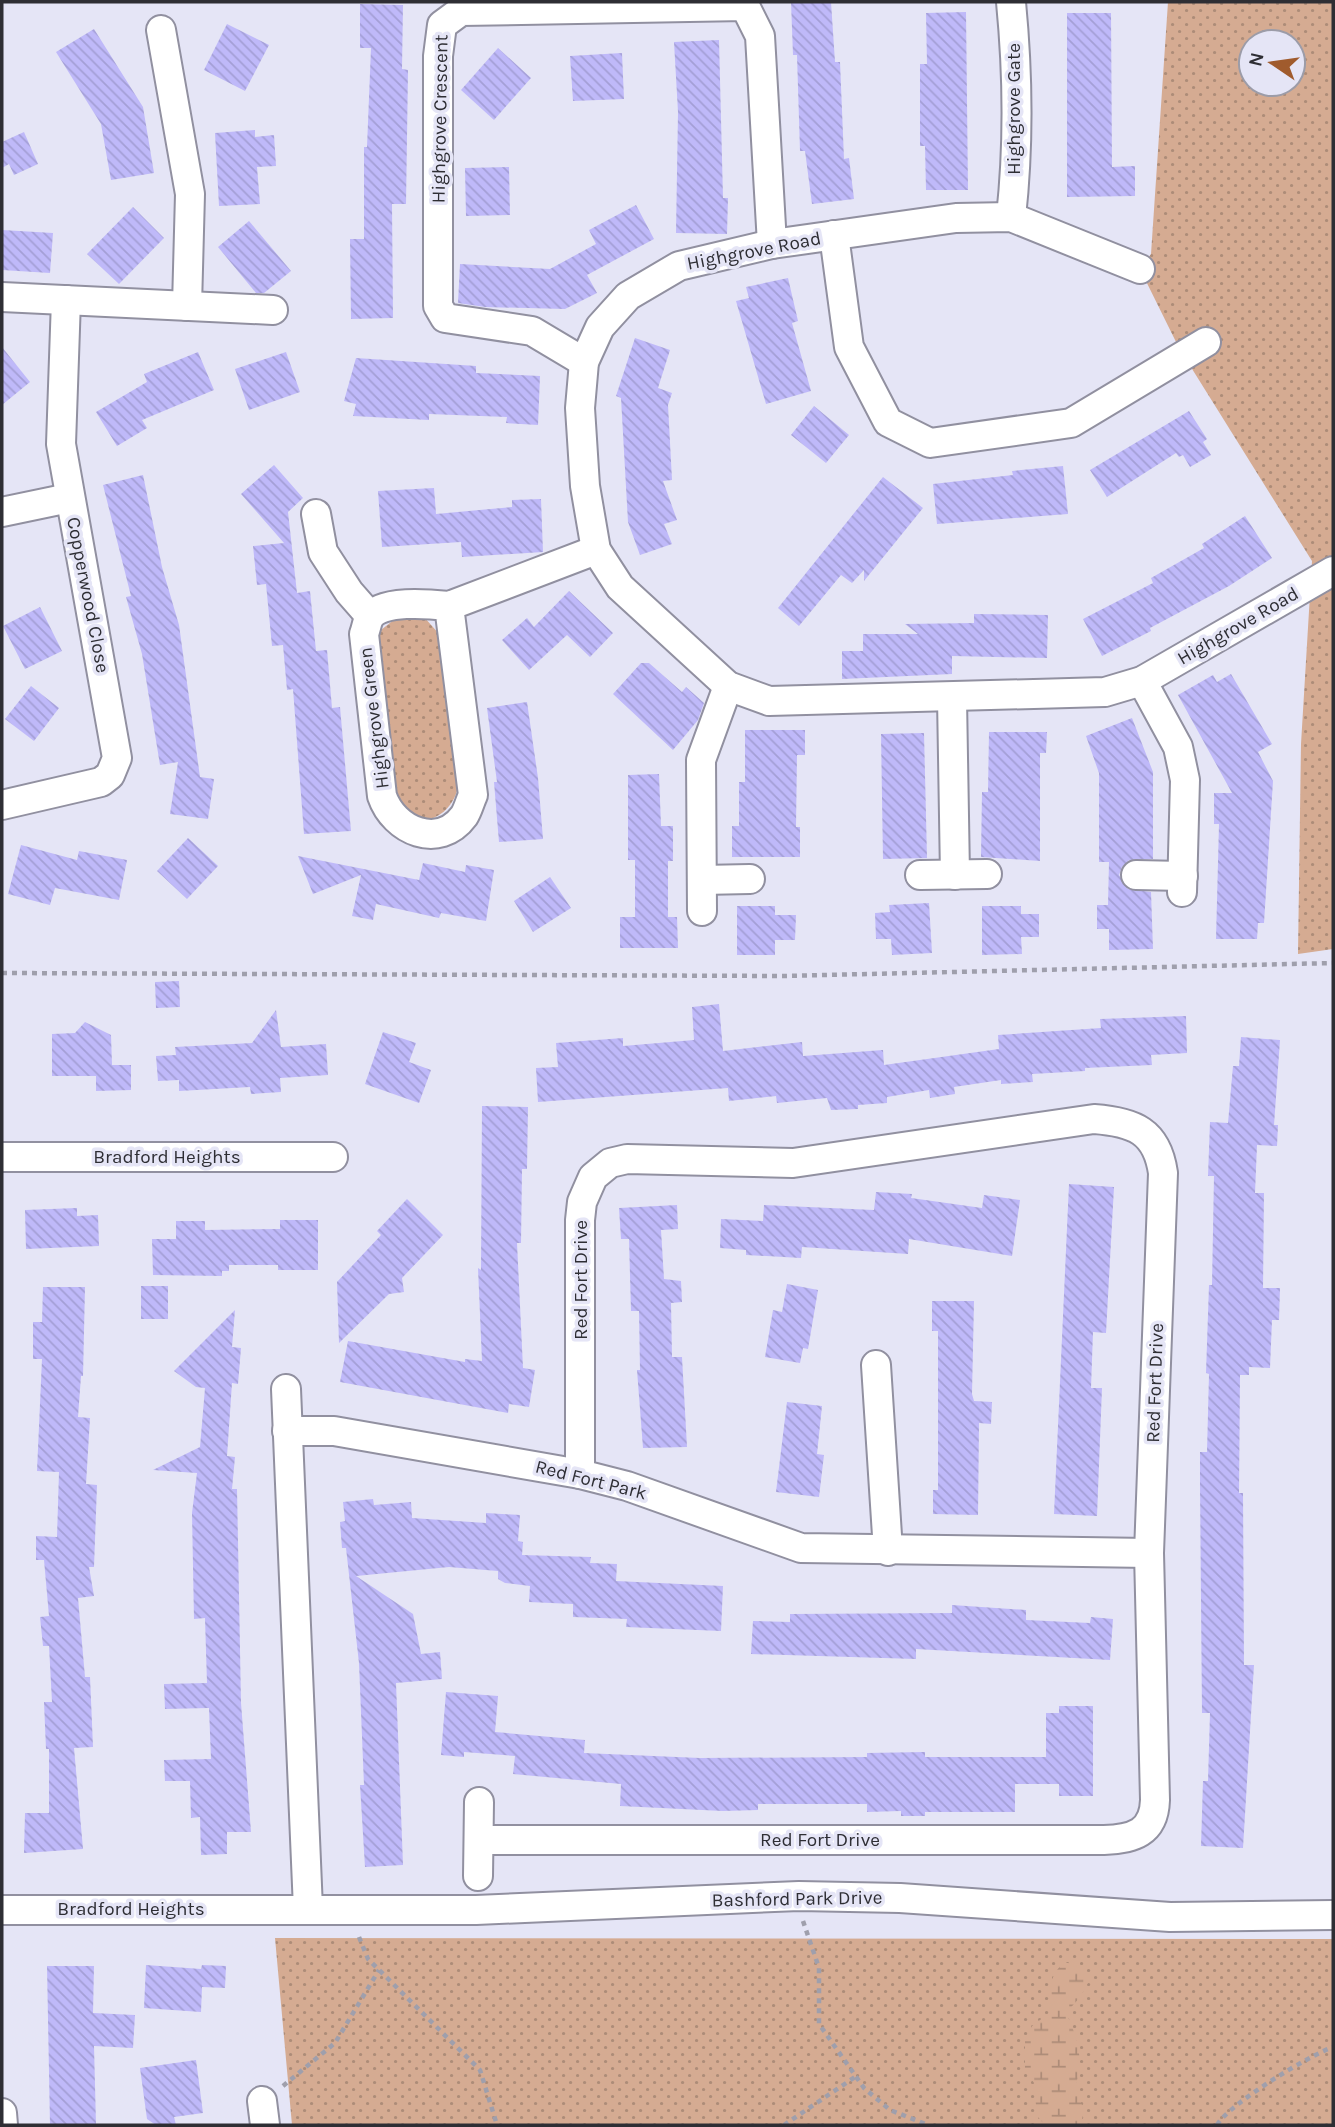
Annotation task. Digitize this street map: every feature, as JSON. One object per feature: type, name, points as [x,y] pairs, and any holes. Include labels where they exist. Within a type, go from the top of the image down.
[{"type":"street","name":"Highgrove Gate","points":[[1011,2],[1017,73],[1017,159],[1011,217]]},
{"type":"street","name":"Highgrove Crescent","points":[[584,362],[532,331],[445,318],[438,306],[438,57],[442,25],[461,11],[745,6],[760,36],[772,244]]},
{"type":"street","points":[[161,30],[190,194],[187,306]]},
{"type":"street","name":"Highgrove Road","points":[[1011,217],[956,218],[772,244],[680,266],[628,296],[600,327],[584,362],[580,408],[585,486],[596,550],[620,587],[728,686],[769,701],[952,698],[1105,692],[1142,681],[1333,572]]},
{"type":"street","points":[[1011,217],[1140,269]]},
{"type":"street","points":[[834,235],[849,347],[888,422],[930,443],[1071,423],[1206,342]]},
{"type":"street","points":[[2,297],[272,310]]},
{"type":"street","name":"Copperwood Close","points":[[2,805],[101,782],[110,775],[117,758],[69,498],[61,421],[66,300]]},
{"type":"street","points":[[2,512],[69,498]]},
{"type":"street","points":[[316,514],[323,552],[349,592],[370,616],[384,607],[418,603],[449,606],[596,550]]},
{"type":"street","name":"Highgrove Green","points":[[370,616],[364,634],[382,796],[388,812],[397,823],[424,834],[449,829],[464,816],[473,795],[449,606]]},
{"type":"street","points":[[1136,876],[1183,884],[1185,780],[1178,747],[1142,681]]},
{"type":"street","points":[[702,911],[701,760],[728,686]]},
{"type":"street","points":[[952,698],[955,875]]},
{"type":"street","points":[[920,875],[987,874]]},
{"type":"street","points":[[702,880],[750,879]]},
{"type":"street","name":"Red Fort Drive","points":[[479,1840],[1104,1840],[1126,1839],[1140,1834],[1151,1823],[1156,1800],[1149,1552],[1163,1174],[1160,1157],[1151,1139],[1133,1126],[1116,1121],[1076,1121],[793,1163],[627,1159],[601,1169],[587,1186],[580,1220],[580,1474]]},
{"type":"street","name":"Bradford Heights","points":[[2,1157],[333,1157]]},
{"type":"street","points":[[876,1365],[888,1551]]},
{"type":"street","points":[[286,1389],[308,1909]]},
{"type":"street","name":"Red Fort Park","points":[[287,1432],[334,1430],[580,1474],[653,1495],[793,1547],[888,1551],[1149,1552]]},
{"type":"street","points":[[478,1876],[479,1802]]},
{"type":"street","name":"Bashford Park Drive","points":[[261,1908],[476,1910],[800,1896],[900,1898],[1170,1917],[1333,1915]]},
{"type":"street","name":"Bradford Heights","points":[[2,1910],[261,1908]]},
{"type":"street","points":[[2,2113],[3,2125]]},
{"type":"path","points":[[2,973],[783,976],[1333,963]]},
{"type":"path","points":[[800,1896],[801,1916],[818,1968],[819,2024],[855,2077],[890,2110],[928,2125]]},
{"type":"path","points":[[355,1908],[356,1929],[368,1959],[480,2070],[497,2116],[497,2125]]},
{"type":"path","points":[[264,2113],[335,2043],[379,1970]]},
{"type":"path","points":[[1217,2125],[1241,2102],[1316,2053],[1333,2047]]},
{"type":"path","points":[[784,2125],[855,2077]]},
{"type":"green space","points":[[1168,2],[1333,2],[1333,949],[1298,954],[1301,744],[1312,561],[1179,348],[1140,269],[1151,254]]},
{"type":"green space","points":[[400,615],[424,617],[440,635],[458,787],[446,810],[424,820],[407,813],[394,794],[378,642],[381,630]]},
{"type":"green space","points":[[275,1938],[1333,1939],[1333,2125],[292,2125]]},
{"type":"green space","points":[[1064,1963],[1080,1966],[1090,1979],[1081,1996],[1066,2013],[1079,2052],[1077,2086],[1083,2114],[1080,2125],[1045,2125],[1037,2116],[1034,2083],[1025,2068],[1025,2041],[1032,2026],[1052,2011],[1052,1979]]},
{"type":"building","points":[[791,2],[831,2],[835,62],[840,62],[844,159],[849,158],[854,199],[812,204],[805,151],[800,151],[797,55],[793,55]]},
{"type":"building","points":[[360,4],[403,5],[402,69],[408,70],[406,204],[392,204],[393,318],[351,319],[350,239],[364,239],[364,147],[367,147],[371,48],[360,48]]},
{"type":"building","points":[[966,12],[968,190],[926,190],[925,146],[920,146],[920,64],[927,64],[926,13]]},
{"type":"building","points":[[1067,13],[1111,13],[1112,167],[1135,166],[1135,196],[1067,197]]},
{"type":"building","points":[[227,24],[269,45],[245,91],[204,70]]},
{"type":"building","points":[[94,29],[143,107],[154,173],[111,180],[101,124],[56,52]]},
{"type":"building","points":[[719,40],[723,198],[728,198],[727,234],[676,233],[678,112],[674,42]]},
{"type":"building","points":[[498,48],[531,78],[494,120],[461,90]]},
{"type":"building","points":[[622,53],[624,99],[573,101],[570,56]]},
{"type":"building","points":[[255,130],[255,137],[274,135],[276,166],[257,167],[260,204],[219,206],[215,133]]},
{"type":"building","points":[[24,132],[38,164],[14,175],[9,164],[2,168],[2,142]]},
{"type":"building","points":[[509,167],[510,215],[466,216],[465,168]]},
{"type":"building","points":[[636,205],[654,239],[587,275],[597,293],[565,309],[485,307],[458,303],[460,264],[550,269],[596,244],[589,230]]},
{"type":"building","points":[[133,207],[164,238],[119,284],[87,254]]},
{"type":"building","points":[[249,221],[291,271],[264,293],[256,293],[218,247]]},
{"type":"building","points":[[2,230],[53,233],[50,273],[2,270]]},
{"type":"building","points":[[788,278],[798,321],[792,323],[811,391],[766,404],[736,301],[749,298],[746,287]]},
{"type":"building","points":[[635,338],[670,350],[658,388],[672,393],[668,405],[672,480],[663,481],[677,520],[664,524],[672,544],[640,555],[628,522],[621,398],[616,396]]},
{"type":"building","points":[[2,347],[30,382],[2,405]]},
{"type":"building","points":[[198,352],[214,390],[142,420],[147,428],[117,446],[96,412],[147,382],[144,374]]},
{"type":"building","points":[[286,352],[300,392],[249,410],[235,369]]},
{"type":"building","points":[[356,358],[476,366],[476,373],[540,376],[538,425],[506,423],[507,417],[429,414],[429,420],[353,416],[356,404],[344,401]]},
{"type":"building","points":[[814,406],[849,435],[826,463],[791,435]]},
{"type":"building","points":[[1189,411],[1207,439],[1203,442],[1211,455],[1190,467],[1183,455],[1179,457],[1176,453],[1107,497],[1090,470]]},
{"type":"building","points":[[274,465],[303,498],[288,512],[297,593],[310,591],[316,651],[327,650],[332,708],[340,707],[351,831],[304,834],[293,689],[287,690],[283,645],[272,646],[266,584],[257,585],[253,546],[284,543],[241,494]]},
{"type":"building","points":[[1063,466],[1068,514],[937,524],[933,484]]},
{"type":"building","points":[[143,475],[162,567],[179,625],[200,777],[214,779],[208,819],[170,814],[178,762],[160,765],[142,654],[126,597],[131,596],[103,485]]},
{"type":"building","points":[[883,477],[923,508],[864,581],[864,570],[852,583],[841,575],[799,626],[778,608]]},
{"type":"building","points":[[434,488],[436,514],[512,507],[512,500],[541,499],[543,552],[462,557],[461,542],[382,547],[378,491]]},
{"type":"building","points":[[1245,516],[1272,558],[1229,586],[1150,628],[1151,631],[1102,656],[1083,619],[1153,583],[1151,578],[1204,548],[1202,544]]},
{"type":"building","points":[[569,591],[613,633],[590,657],[567,635],[529,670],[502,640],[527,618],[534,627]]},
{"type":"building","points":[[40,607],[62,651],[25,669],[3,626]]},
{"type":"building","points":[[974,614],[1048,615],[1047,658],[952,656],[952,674],[842,679],[842,651],[863,651],[863,634],[918,634],[905,624],[974,623]]},
{"type":"building","points":[[641,663],[649,663],[682,692],[686,687],[704,703],[698,720],[673,750],[613,694]]},
{"type":"building","points":[[1231,674],[1272,744],[1258,752],[1273,781],[1264,923],[1258,923],[1257,939],[1216,939],[1219,824],[1214,824],[1214,793],[1232,793],[1178,695],[1213,675],[1217,682]]},
{"type":"building","points":[[31,686],[59,708],[34,741],[5,719]]},
{"type":"building","points":[[527,702],[538,778],[543,839],[499,842],[494,782],[497,782],[487,708]]},
{"type":"building","points":[[1132,718],[1153,772],[1153,859],[1129,860],[1119,875],[1128,889],[1151,892],[1153,949],[1109,950],[1109,929],[1097,929],[1097,905],[1108,905],[1109,862],[1099,862],[1099,773],[1086,736]]},
{"type":"building","points":[[745,730],[805,730],[805,755],[797,755],[796,827],[800,827],[800,857],[732,857],[732,826],[739,826],[739,782],[745,782]]},
{"type":"building","points":[[989,732],[1047,732],[1046,753],[1040,753],[1040,861],[981,857],[982,792],[988,792]]},
{"type":"building","points":[[924,733],[927,858],[883,859],[881,734]]},
{"type":"building","points":[[659,774],[661,826],[673,826],[673,861],[668,861],[668,917],[677,917],[678,948],[620,948],[620,917],[635,917],[635,860],[628,860],[628,775]]},
{"type":"building","points":[[188,838],[218,866],[187,899],[157,871]]},
{"type":"building","points":[[21,845],[77,860],[79,851],[127,860],[119,900],[55,888],[50,905],[8,894]]},
{"type":"building","points":[[298,856],[419,880],[423,863],[465,872],[466,865],[494,870],[486,921],[441,913],[439,918],[376,904],[373,920],[352,916],[361,875],[313,894]]},
{"type":"building","points":[[550,877],[571,908],[533,932],[514,901]]},
{"type":"building","points":[[929,903],[932,953],[892,955],[891,939],[876,939],[875,913],[890,912],[889,905]]},
{"type":"building","points":[[737,906],[775,906],[775,915],[796,915],[795,940],[775,940],[775,955],[737,955]]},
{"type":"building","points":[[982,906],[1021,906],[1021,914],[1039,914],[1039,937],[1021,937],[1022,954],[982,955]]},
{"type":"building","points":[[179,981],[180,1007],[156,1008],[155,982]]},
{"type":"building","points":[[719,1004],[723,1051],[802,1042],[803,1056],[883,1050],[884,1065],[999,1049],[998,1035],[1101,1028],[1100,1019],[1186,1016],[1187,1053],[1151,1055],[1152,1065],[1085,1068],[1085,1071],[1032,1074],[1033,1082],[1001,1084],[1001,1080],[954,1087],[955,1094],[930,1098],[929,1090],[887,1097],[887,1103],[858,1105],[858,1109],[831,1110],[827,1098],[777,1103],[776,1096],[729,1101],[728,1088],[538,1102],[536,1068],[558,1067],[556,1043],[623,1038],[623,1046],[694,1040],[692,1007]]},
{"type":"building","points":[[276,1010],[281,1047],[326,1044],[328,1075],[280,1078],[281,1092],[251,1094],[250,1087],[179,1091],[179,1080],[158,1081],[156,1056],[176,1055],[175,1047],[252,1043]]},
{"type":"building","points":[[85,1022],[111,1035],[112,1065],[131,1065],[131,1090],[96,1091],[96,1076],[52,1076],[52,1034],[75,1033]]},
{"type":"building","points":[[383,1032],[416,1043],[409,1062],[431,1070],[419,1103],[365,1084]]},
{"type":"building","points":[[1241,1037],[1280,1040],[1274,1125],[1278,1125],[1277,1146],[1257,1145],[1255,1193],[1264,1193],[1263,1288],[1280,1288],[1279,1320],[1272,1320],[1270,1368],[1249,1367],[1249,1375],[1240,1375],[1239,1493],[1243,1493],[1244,1665],[1254,1665],[1243,1848],[1201,1846],[1203,1781],[1208,1781],[1210,1713],[1202,1713],[1200,1484],[1200,1452],[1207,1452],[1209,1374],[1206,1373],[1209,1285],[1212,1285],[1214,1176],[1208,1176],[1210,1122],[1228,1123],[1233,1066],[1239,1066]]},
{"type":"building","points":[[482,1106],[528,1107],[527,1169],[522,1169],[521,1243],[517,1243],[523,1368],[535,1370],[529,1407],[509,1404],[508,1413],[340,1382],[348,1341],[465,1362],[465,1359],[482,1361],[478,1268],[481,1270]]},
{"type":"building","points":[[1069,1184],[1114,1187],[1106,1333],[1093,1332],[1091,1388],[1102,1388],[1097,1516],[1054,1514]]},
{"type":"building","points":[[876,1192],[912,1194],[911,1198],[982,1208],[984,1195],[1020,1200],[1012,1256],[909,1239],[908,1254],[802,1247],[801,1258],[746,1255],[746,1250],[720,1248],[721,1219],[763,1221],[764,1205],[874,1210]]},
{"type":"building","points":[[407,1199],[443,1235],[402,1278],[404,1292],[389,1294],[339,1343],[337,1282],[381,1235],[377,1231]]},
{"type":"building","points":[[677,1205],[678,1229],[661,1230],[664,1279],[681,1281],[682,1302],[671,1303],[672,1357],[682,1357],[687,1447],[643,1448],[637,1370],[640,1370],[639,1311],[631,1311],[629,1239],[621,1239],[619,1208]]},
{"type":"building","points":[[77,1208],[77,1216],[98,1215],[99,1246],[26,1249],[25,1210]]},
{"type":"building","points":[[280,1220],[318,1220],[318,1270],[278,1270],[278,1265],[229,1265],[229,1271],[222,1271],[222,1276],[153,1275],[152,1239],[176,1239],[176,1221],[205,1221],[205,1230],[280,1229]]},
{"type":"building","points":[[787,1284],[818,1290],[808,1349],[803,1348],[800,1363],[765,1357],[773,1310],[782,1312]]},
{"type":"building","points":[[141,1286],[168,1286],[168,1319],[141,1319]]},
{"type":"building","points":[[43,1287],[85,1287],[83,1376],[78,1417],[90,1418],[86,1484],[97,1485],[94,1567],[89,1567],[94,1596],[78,1598],[85,1677],[90,1677],[93,1747],[74,1748],[83,1849],[24,1853],[25,1813],[49,1813],[49,1749],[46,1749],[44,1702],[52,1702],[49,1646],[43,1646],[40,1617],[49,1616],[44,1560],[36,1560],[36,1536],[57,1537],[59,1472],[37,1471],[42,1359],[33,1359],[33,1322],[42,1322]]},
{"type":"building","points":[[932,1301],[974,1301],[972,1394],[974,1401],[992,1402],[991,1424],[979,1423],[978,1515],[933,1514],[933,1490],[938,1490],[938,1331],[932,1331]]},
{"type":"building","points":[[235,1310],[232,1347],[241,1348],[238,1384],[232,1383],[227,1456],[235,1457],[232,1489],[237,1489],[241,1703],[251,1832],[227,1832],[227,1854],[201,1855],[200,1817],[191,1818],[190,1781],[165,1781],[164,1760],[211,1759],[209,1708],[165,1709],[164,1684],[207,1683],[205,1618],[194,1619],[192,1513],[197,1473],[153,1470],[200,1447],[205,1388],[196,1387],[174,1371]]},
{"type":"building","points":[[787,1402],[822,1406],[817,1454],[824,1455],[819,1497],[776,1492]]},
{"type":"building","points":[[373,1499],[374,1505],[411,1502],[412,1518],[486,1523],[486,1513],[520,1515],[518,1541],[523,1542],[522,1555],[591,1557],[590,1563],[617,1564],[616,1581],[723,1586],[721,1631],[626,1627],[627,1619],[573,1617],[573,1604],[529,1602],[530,1586],[505,1583],[498,1579],[498,1571],[449,1567],[356,1576],[413,1614],[421,1654],[440,1652],[442,1679],[396,1683],[403,1865],[365,1867],[360,1785],[364,1785],[359,1663],[346,1548],[342,1548],[340,1522],[345,1521],[343,1502]]},
{"type":"building","points":[[952,1605],[1026,1610],[1026,1620],[1090,1623],[1091,1617],[1113,1619],[1110,1660],[916,1649],[916,1659],[751,1654],[753,1621],[790,1622],[790,1614],[952,1613]]},
{"type":"building","points":[[446,1692],[498,1696],[495,1732],[585,1740],[584,1753],[700,1758],[867,1757],[867,1753],[925,1752],[925,1757],[1046,1757],[1046,1713],[1059,1713],[1059,1706],[1093,1706],[1093,1796],[1059,1796],[1059,1784],[1015,1784],[1015,1812],[925,1812],[925,1816],[901,1816],[901,1811],[867,1812],[867,1804],[758,1804],[758,1810],[723,1811],[620,1806],[621,1784],[513,1774],[515,1756],[464,1752],[464,1757],[441,1755]]},
{"type":"building","points":[[146,1965],[201,1969],[202,1965],[226,1966],[225,1988],[202,1987],[201,2012],[144,2008]]},
{"type":"building","points":[[47,1966],[94,1966],[93,2013],[135,2015],[133,2048],[94,2046],[96,2125],[50,2125]]},
{"type":"building","points":[[196,2060],[203,2113],[174,2117],[176,2125],[156,2125],[147,2119],[140,2068]]}]
